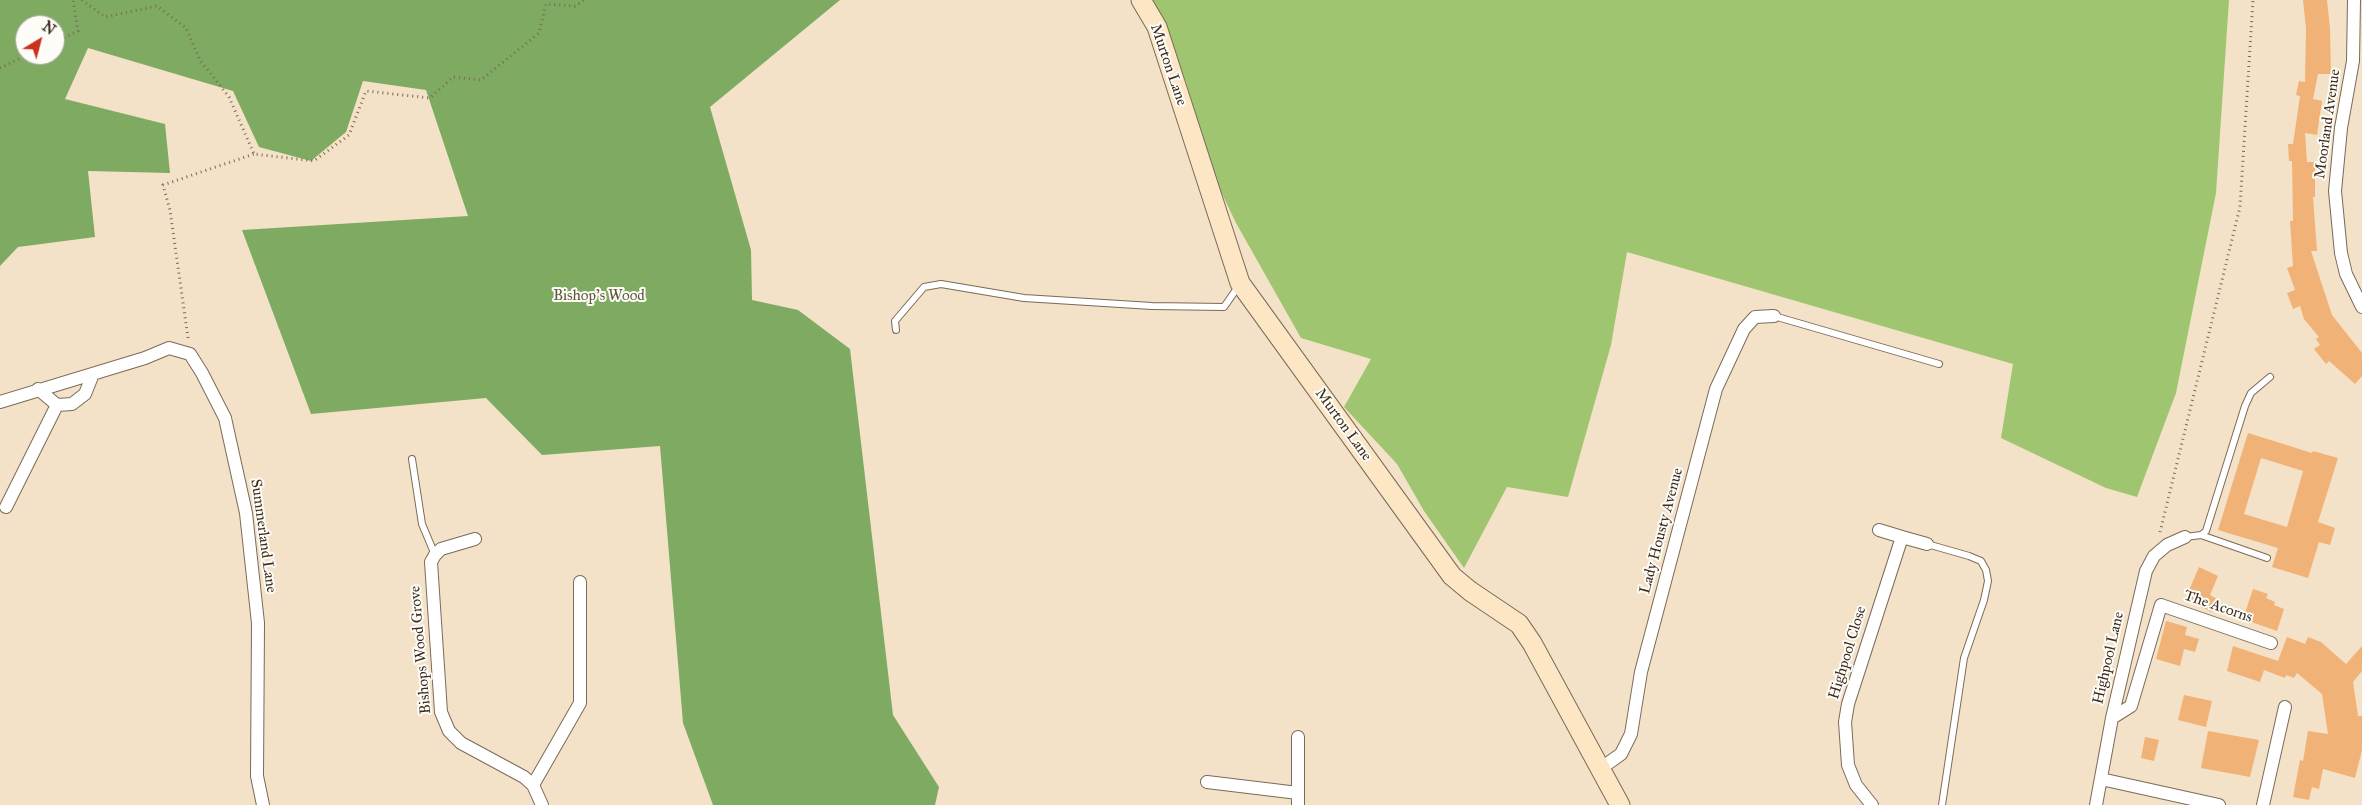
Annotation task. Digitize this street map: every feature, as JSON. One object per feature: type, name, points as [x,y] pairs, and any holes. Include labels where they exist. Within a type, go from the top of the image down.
[{"type":"street","name":"Murton Lane","points":[[1141,0],[1157,27],[1240,283],[1452,576],[1470,591],[1519,624],[1532,643],[1620,805]]},
{"type":"street","name":"Moorland Avenue","points":[[2354,0],[2353,61],[2341,128],[2335,191],[2340,253],[2346,274],[2362,307]]},
{"type":"street","name":"Lady Housty Avenue","points":[[1600,768],[1621,754],[1631,734],[1642,672],[1716,389],[1744,329],[1755,318],[1774,316]]},
{"type":"street","points":[[0,402],[170,348],[190,354]]},
{"type":"street","name":"Summerland Lane","points":[[190,354],[225,418],[246,514],[258,623],[257,776],[263,805]]},
{"type":"street","points":[[38,389],[57,405],[72,404],[85,394],[93,374]]},
{"type":"street","points":[[6,507],[57,405]]},
{"type":"street","points":[[1879,530],[1927,544]]},
{"type":"street","name":"Highpool Close","points":[[1872,805],[1856,785],[1848,765],[1845,722],[1848,704],[1902,537]]},
{"type":"street","points":[[2154,556],[2167,545],[2185,537]]},
{"type":"street","points":[[435,555],[442,549],[475,539]]},
{"type":"street","name":"Bishops Wood Grove","points":[[435,555],[430,562],[441,712],[444,722],[454,738],[461,743],[524,777],[533,785]]},
{"type":"street","name":"Highpool Lane","points":[[2096,805],[2112,718],[2146,571],[2154,556]]},
{"type":"street","points":[[542,805],[533,785],[580,703],[580,582]]},
{"type":"street","points":[[2140,597],[2161,605]]},
{"type":"street","name":"The Acorns","points":[[2112,718],[2131,706],[2161,605],[2272,642]]},
{"type":"street","points":[[2263,805],[2285,707]]},
{"type":"street","points":[[1207,782],[1298,799],[1298,737]]},
{"type":"street","points":[[2101,779],[2219,805]]},
{"type":"lane","points":[[896,330],[895,321],[924,287],[941,284],[1024,298],[1152,306],[1224,307],[1240,283]]},
{"type":"lane","points":[[1774,316],[1939,364]]},
{"type":"lane","points":[[2201,535],[2206,530],[2251,392],[2270,377]]},
{"type":"lane","points":[[412,459],[422,524],[435,555]]},
{"type":"lane","points":[[2185,537],[2201,535],[2267,558]]},
{"type":"lane","points":[[1927,544],[1969,556],[1981,562],[1986,570],[1988,581],[1984,600],[1964,658],[1942,805]]},
{"type":"path","points":[[65,37],[78,31],[73,0]]},
{"type":"path","points":[[82,0],[105,17],[158,6],[186,28],[200,60],[229,97],[254,154]]},
{"type":"path","points":[[190,354],[170,210],[163,185],[254,154],[314,161],[349,135],[366,91],[430,98],[453,77],[481,80],[539,32],[546,4],[575,6],[584,0]]},
{"type":"path","points":[[2154,556],[2240,207],[2253,0]]},
{"type":"path","points":[[0,68],[15,61]]},
{"type":"green space","name":"Bishop's Wood","points":[[0,0],[840,0],[710,107],[751,250],[752,300],[798,310],[850,349],[893,715],[939,787],[935,805],[713,805],[683,723],[660,446],[542,455],[486,398],[311,414],[242,230],[468,216],[426,90],[363,81],[346,132],[311,161],[259,147],[233,91],[88,48],[65,99],[165,124],[170,173],[88,171],[95,237],[18,247],[0,266]]},
{"type":"green space","points":[[1150,0],[2229,0],[2216,193],[2176,393],[2137,497],[2106,488],[2001,438],[2013,364],[1627,252],[1611,345],[1568,497],[1507,487],[1464,568],[1424,511],[1397,464],[1344,407],[1371,359],[1301,338],[1236,223],[1214,177],[1186,82],[1163,22]]},
{"type":"building","points":[[2303,0],[2327,0],[2330,28],[2331,74],[2318,74],[2313,99],[2322,101],[2317,135],[2305,133],[2307,162],[2315,162],[2315,197],[2313,197],[2317,251],[2311,251],[2332,315],[2362,353],[2362,376],[2355,384],[2329,361],[2326,364],[2314,349],[2320,345],[2316,339],[2319,337],[2304,319],[2300,306],[2293,309],[2287,293],[2295,290],[2287,268],[2293,266],[2290,221],[2293,221],[2292,161],[2289,161],[2288,144],[2293,144],[2300,96],[2296,95],[2299,81],[2305,82],[2306,28]]},
{"type":"building","points":[[2248,433],[2312,453],[2313,451],[2338,458],[2318,522],[2335,528],[2330,545],[2319,542],[2308,578],[2272,567],[2278,548],[2218,530]],"holes":[[[2261,458],[2303,471],[2287,527],[2244,514]]]},
{"type":"building","points":[[2199,567],[2218,576],[2210,595],[2217,599],[2212,612],[2185,600]]},
{"type":"building","points":[[2253,589],[2268,594],[2266,598],[2275,602],[2274,605],[2284,609],[2277,631],[2243,619]]},
{"type":"building","points":[[2166,621],[2187,627],[2185,635],[2199,639],[2195,652],[2184,649],[2180,666],[2156,659]]},
{"type":"building","points":[[2287,637],[2305,644],[2308,637],[2321,642],[2346,664],[2362,646],[2362,671],[2353,682],[2358,716],[2362,716],[2362,750],[2355,778],[2323,769],[2319,789],[2312,787],[2309,800],[2293,797],[2300,760],[2303,761],[2308,731],[2328,734],[2322,694],[2297,673],[2294,678],[2286,675],[2285,678],[2264,670],[2260,682],[2227,671],[2233,646],[2278,661]]},
{"type":"building","points":[[2184,695],[2212,701],[2206,727],[2178,720]]},
{"type":"building","points":[[2208,731],[2259,740],[2250,777],[2201,768]]},
{"type":"building","points":[[2145,737],[2159,740],[2154,761],[2141,758]]}]
